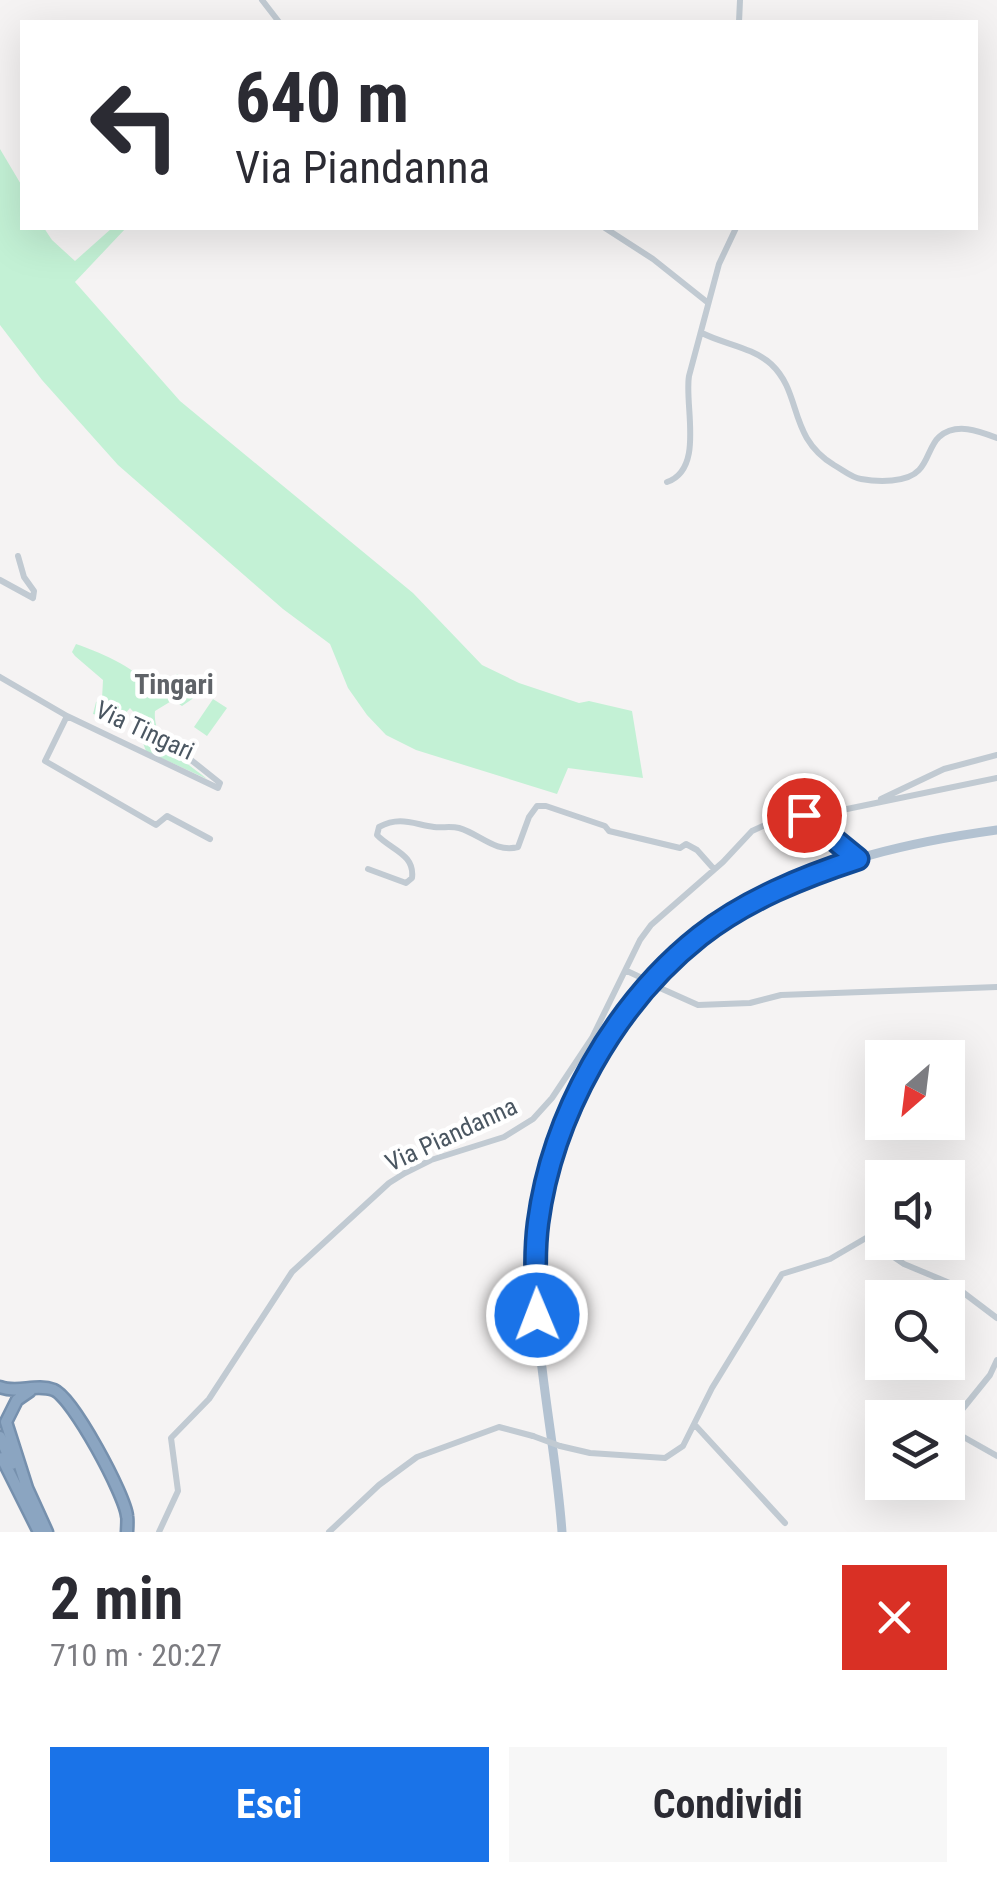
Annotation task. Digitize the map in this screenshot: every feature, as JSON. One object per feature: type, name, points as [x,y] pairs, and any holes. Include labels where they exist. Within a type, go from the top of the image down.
[{"type":"highway","points":[[0,1388],[40,1388],[66,1398],[123,1502],[127,1532]]},
{"type":"highway","points":[[40,1388],[17,1400],[6,1422],[44,1532]]},
{"type":"highway","points":[[0,1437],[44,1532]]},
{"type":"highway","points":[[0,1453],[44,1532]]},
{"type":"main road","points":[[562,1532],[537,1315],[536,1251],[546,1176],[564,1120],[614,1032],[682,951],[732,914],[780,889],[858,859],[920,843],[997,830]]},
{"type":"street","points":[[262,0],[277,20]]},
{"type":"street","points":[[607,230],[666,268],[704,296],[707,303]]},
{"type":"street","points":[[667,482],[679,474],[688,455],[691,442],[686,394],[707,303],[735,230]]},
{"type":"street","points":[[702,333],[771,364],[788,388],[804,438],[828,461],[858,479],[895,481],[918,472],[938,437],[950,432],[972,429],[997,438]]},
{"type":"street","points":[[0,580],[33,598],[34,590],[24,577],[18,556]]},
{"type":"street","name":"Via Tingari","points":[[0,677],[67,716],[218,788],[220,783],[176,748]]},
{"type":"street","points":[[67,716],[44,757],[48,764],[156,825],[167,816],[210,839]]},
{"type":"street","points":[[876,802],[944,769],[997,755]]},
{"type":"street","points":[[876,802],[997,778]]},
{"type":"street","name":"Via Piandanna","points":[[159,1532],[178,1491],[171,1438],[208,1399],[292,1272],[405,1172],[504,1137],[533,1119],[592,1038],[651,925],[752,831],[789,814],[804,815],[876,802]]},
{"type":"street","points":[[368,869],[406,882],[412,878],[414,871],[409,860],[377,835],[379,827],[388,822],[400,819],[437,828],[456,826],[507,850],[518,848],[529,817],[538,806],[605,826],[609,832],[680,848],[686,844],[713,868]]},
{"type":"street","points":[[804,815],[858,859]]},
{"type":"street","points":[[627,970],[642,978]]},
{"type":"street","points":[[660,988],[698,1005],[750,1003],[801,994],[997,987]]},
{"type":"street","points":[[329,1532],[379,1485],[417,1457],[499,1427],[590,1453],[665,1458],[683,1446],[712,1388],[782,1274],[830,1259],[866,1238],[904,1264],[952,1284],[997,1318]]},
{"type":"street","points":[[997,1360],[952,1422],[960,1435],[997,1456]]},
{"type":"street","points":[[695,1425],[785,1522]]},
{"type":"green space","points":[[0,149],[20,183],[20,230],[45,230],[75,261],[110,230],[124,230],[75,282],[180,401],[413,593],[482,665],[519,683],[579,703],[589,701],[632,711],[643,778],[568,768],[557,794],[416,750],[386,735],[348,688],[330,644],[283,609],[118,465],[42,380],[0,325]]},
{"type":"green space","points":[[76,644],[120,663],[158,693],[177,674],[182,679],[182,689],[196,687],[198,695],[182,706],[173,700],[155,711],[155,722],[172,750],[207,779],[146,751],[146,726],[130,708],[114,727],[105,725],[103,716],[93,714],[96,702],[102,699],[103,680],[72,652]]},
{"type":"green space","points":[[213,699],[227,708],[207,736],[194,727]]},
{"type":"district","name":"Tingari","points":[[174,684]]},
{"type":"route","points":[[537,1315],[538,1225],[554,1146],[564,1120],[614,1032],[653,982],[703,934],[780,889],[858,859],[804,815]]}]
